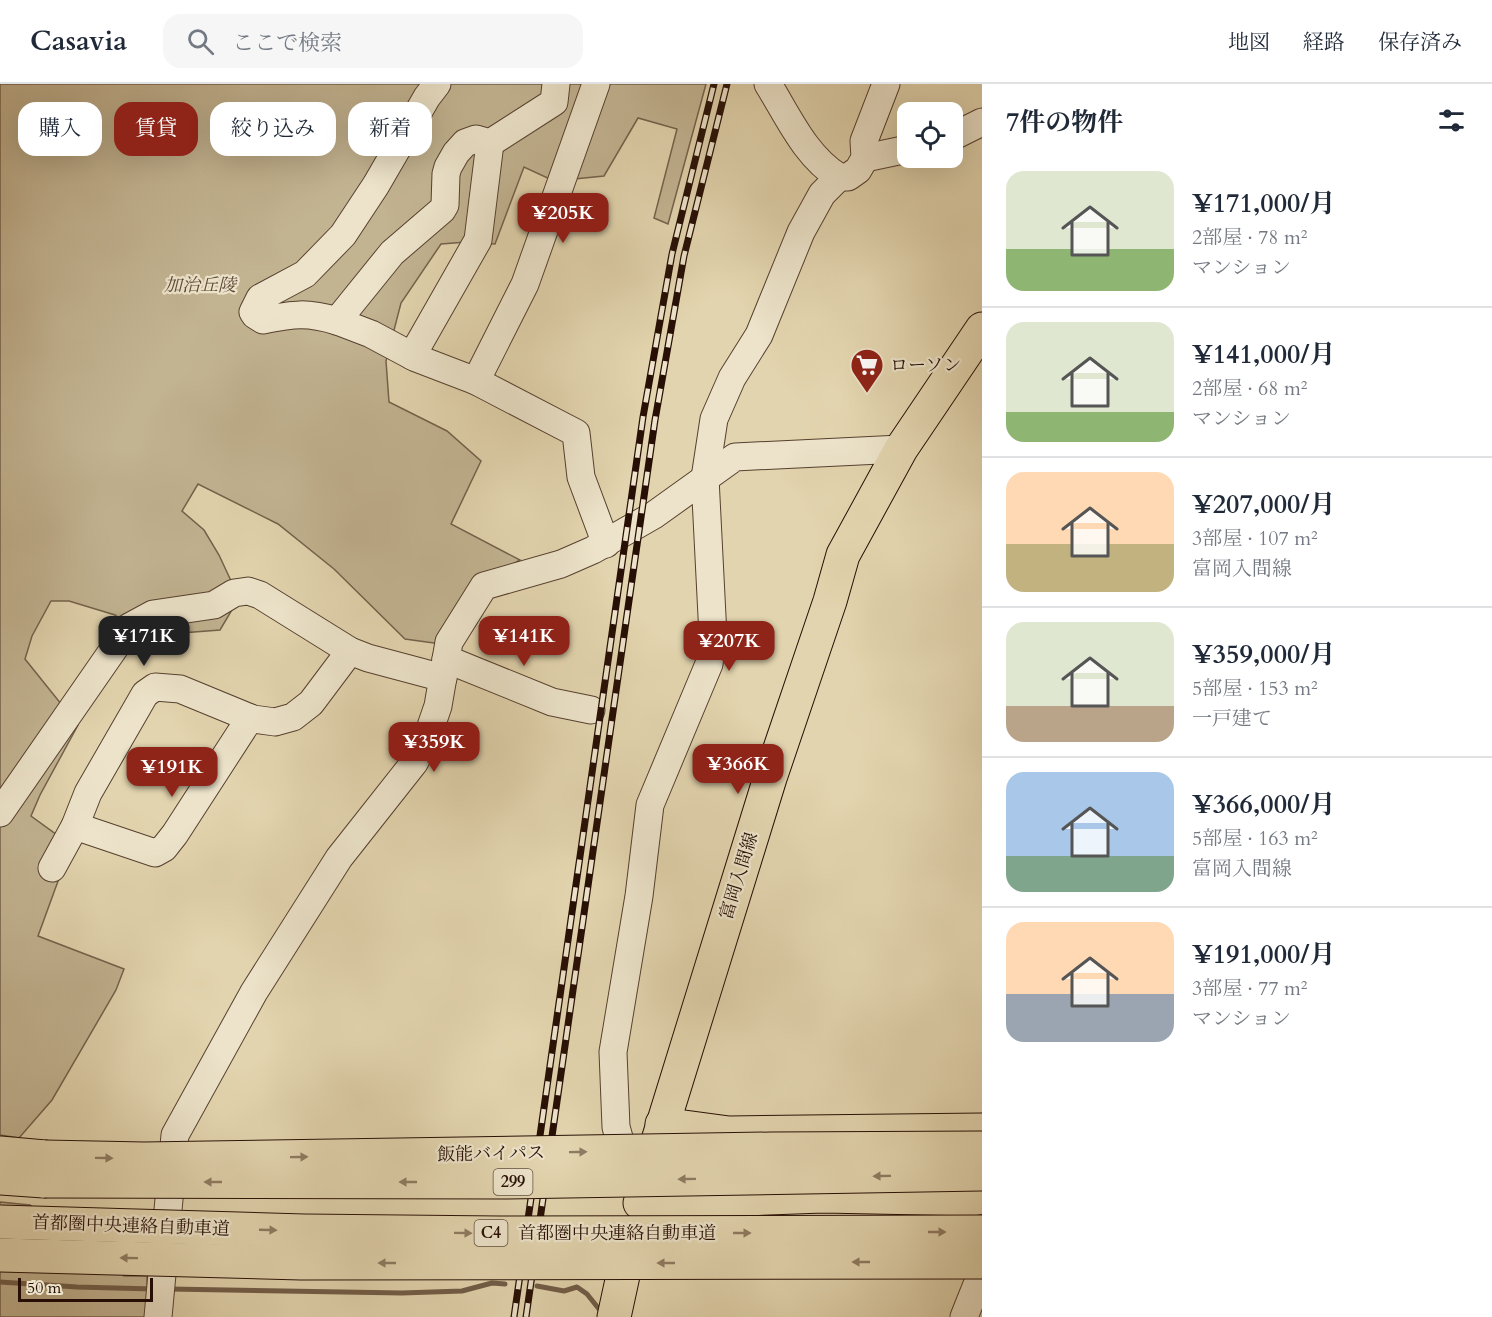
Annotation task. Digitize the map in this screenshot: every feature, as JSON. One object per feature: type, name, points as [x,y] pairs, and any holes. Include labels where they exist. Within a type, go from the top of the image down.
[{"type":"main road","name":"富岡入間線","points":[[614,1314],[662,1124],[766,789],[830,601],[843,555],[901,449],[973,361],[982,329]]},
{"type":"main road","points":[[662,1124],[729,1133],[982,1130]]},
{"type":"main road","name":"飯能バイパス","points":[[0,1178],[45,1169],[144,1159],[748,1149],[982,1148]]},
{"type":"main road","name":"飯能バイパス","points":[[0,1153],[45,1169],[507,1182],[982,1174]]},
{"type":"main road","points":[[642,1196],[973,1199],[982,1197]]},
{"type":"main road","name":"首都圏中央連絡自動車道","points":[[0,1222],[304,1231],[499,1233],[982,1232]]},
{"type":"main road","name":"首都圏中央連絡自動車道","points":[[0,1255],[301,1263],[982,1262]]},
{"type":"street","points":[[437,84],[343,235],[305,274],[260,297],[253,312],[264,320],[296,313],[316,314],[337,321],[371,334],[412,356],[476,381],[576,433],[581,477],[606,544]]},
{"type":"street","points":[[768,84],[797,134],[818,159],[839,177],[848,177],[858,170],[865,158],[864,141],[886,84]]},
{"type":"street","points":[[412,356],[478,240],[490,143],[555,93],[591,96],[525,284],[476,381]]},
{"type":"street","points":[[963,132],[982,122]]},
{"type":"street","points":[[337,321],[392,253],[442,210],[445,205],[446,174],[456,153],[465,143],[476,139],[490,143]]},
{"type":"street","points":[[865,158],[897,151]]},
{"type":"street","points":[[642,1196],[632,1185],[616,1127],[613,1052],[639,896],[650,805],[709,664],[713,636],[705,478],[714,419],[732,378],[759,335],[801,232],[822,194],[839,177]]},
{"type":"street","points":[[158,1317],[175,1135],[254,992],[339,858],[414,763],[438,706],[449,642],[484,586],[561,564],[606,544],[654,515],[735,457],[901,449]]},
{"type":"street","points":[[0,813],[129,627],[153,614],[214,605],[234,593],[249,591],[260,595],[350,651],[368,658],[445,669],[552,702],[591,710]]},
{"type":"street","points":[[52,868],[75,826],[87,793],[145,694],[155,687],[180,689],[250,718],[275,722],[293,717],[311,703],[350,651]]},
{"type":"street","points":[[75,826],[155,853],[164,848],[250,718]]},
{"type":"street","points":[[964,1317],[982,1272]]},
{"type":"green space","name":"加治丘陵","points":[[0,84],[706,84],[668,224],[654,218],[677,129],[638,118],[604,176],[554,181],[524,167],[495,244],[467,242],[441,244],[401,303],[386,361],[389,402],[447,431],[481,461],[451,524],[520,560],[487,579],[441,644],[405,639],[334,569],[278,524],[198,484],[182,511],[204,530],[219,555],[239,598],[220,630],[181,633],[147,645],[115,615],[69,601],[51,601],[32,636],[25,659],[78,725],[31,816],[57,835],[61,873],[38,936],[124,969],[116,990],[52,1100],[19,1138],[0,1135]]},
{"type":"green space","points":[[0,1202],[30,1205],[124,1276],[147,1276],[148,1317],[0,1317]]},
{"type":"waterway","points":[[0,1282],[154,1289]]},
{"type":"waterway","points":[[169,1289],[402,1293],[462,1291],[492,1283],[505,1284]]},
{"type":"waterway","points":[[537,1286],[564,1291],[577,1287],[587,1294],[603,1314]]},
{"type":"railway","points":[[514,1317],[643,417],[672,254],[714,84]]},
{"type":"railway","points":[[526,1317],[655,420],[684,256],[727,84]]},
{"type":"place","name":"ローソン","points":[[867,394]]}]
